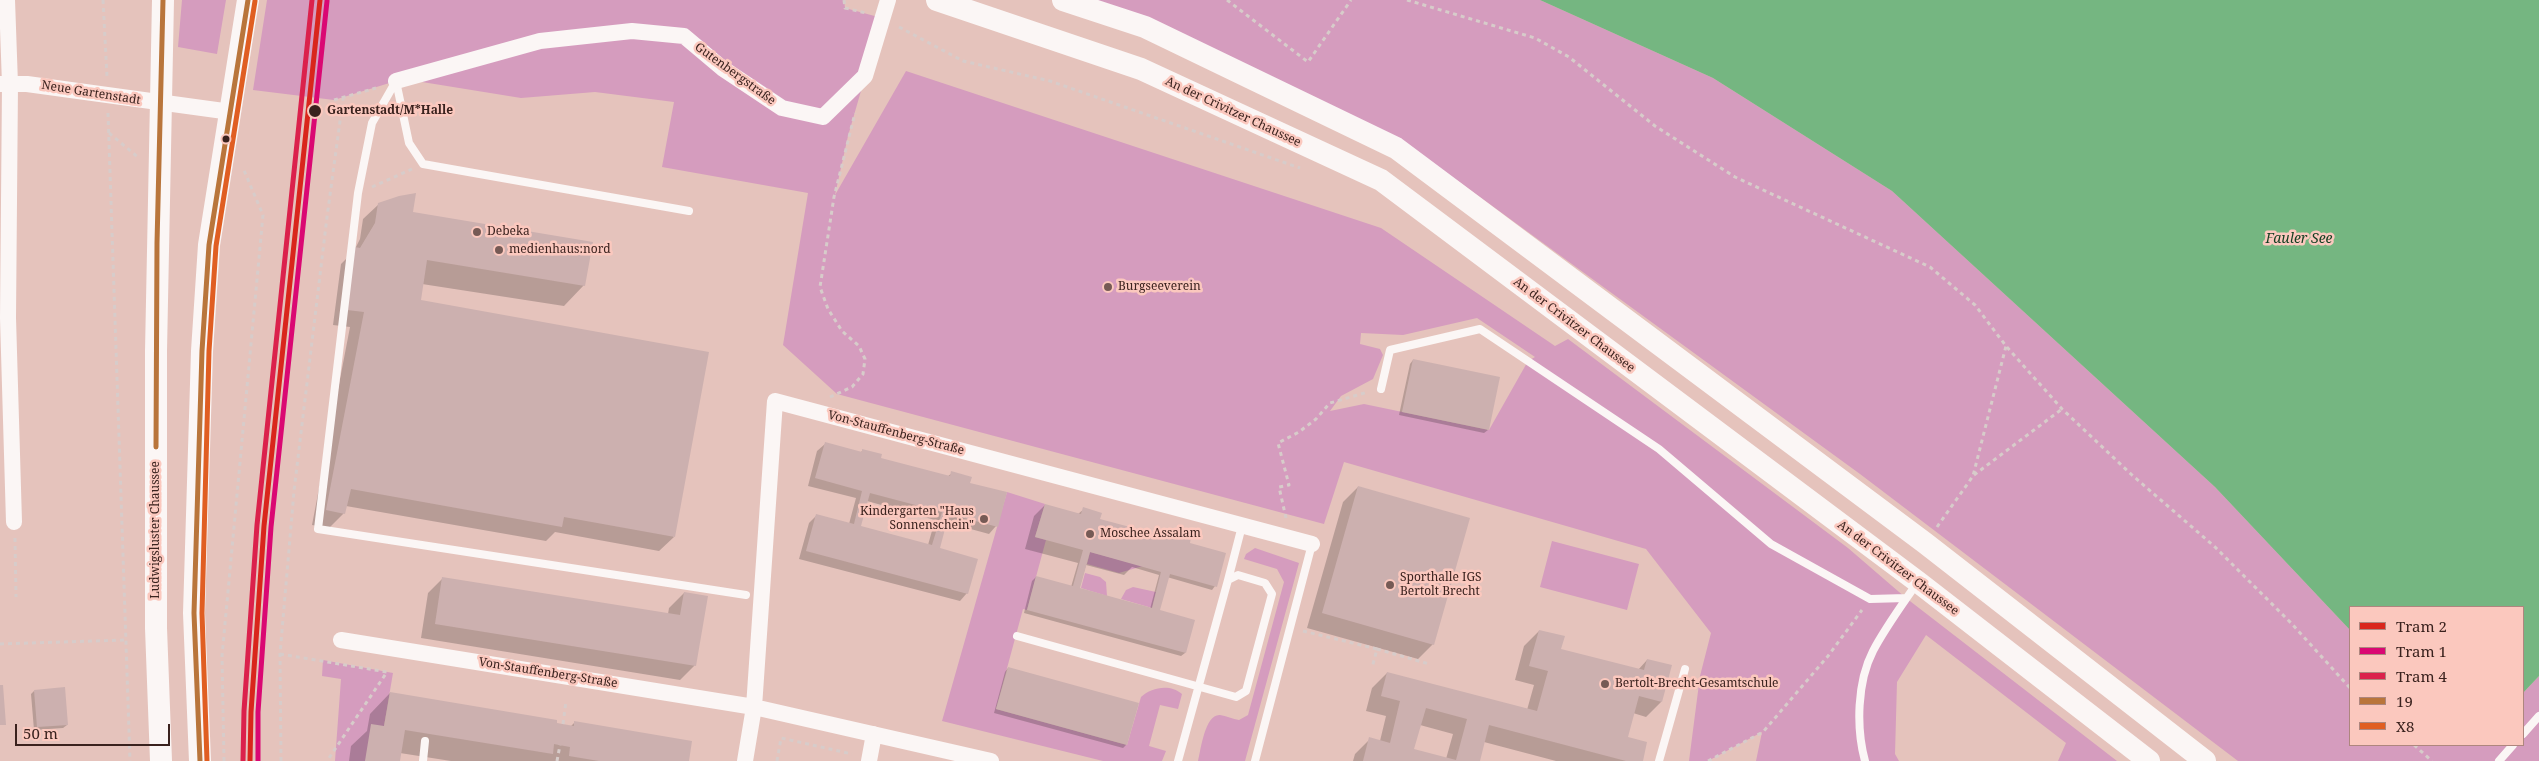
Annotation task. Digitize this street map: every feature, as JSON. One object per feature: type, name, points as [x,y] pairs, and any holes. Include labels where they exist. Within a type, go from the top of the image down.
[{"type":"street","points":[[7,0],[4,318],[14,522]]},
{"type":"street","name":"Ludwigsluster Chaussee","points":[[161,761],[156,628],[157,252],[163,0]]},
{"type":"street","points":[[200,761],[194,613],[202,351],[210,245],[224,139],[231,112],[248,0]]},
{"type":"street","name":"Gutenbergstraße","points":[[396,81],[540,41],[632,31],[684,36],[722,68],[782,108],[823,117],[865,76],[888,0]]},
{"type":"street","name":"An der Crivitzer Chaussee","points":[[937,0],[1141,69],[1381,180],[1912,590],[2149,761]]},
{"type":"street","points":[[1063,0],[1146,27],[1396,148],[1926,543],[2205,761]]},
{"type":"street","name":"Neue Gartenstadt","points":[[5,84],[27,84],[160,104],[231,112]]},
{"type":"street","name":"Von-Stauffenberg-Straße","points":[[745,761],[754,707],[775,401],[1312,544]]},
{"type":"street","name":"Von-Stauffenberg-Straße","points":[[341,640],[754,707],[991,761]]},
{"type":"street","points":[[869,760],[874,734]]},
{"type":"lane","points":[[396,81],[409,142],[423,164],[689,211]]},
{"type":"lane","points":[[396,81],[372,123],[358,193],[318,529],[746,595]]},
{"type":"lane","points":[[1381,389],[1390,350],[1480,329],[1659,449],[1771,544],[1870,599],[1912,590]]},
{"type":"lane","points":[[1178,761],[1242,526]]},
{"type":"lane","points":[[1255,761],[1312,544]]},
{"type":"lane","points":[[1017,636],[1236,697],[1246,691],[1272,594],[1265,583],[1238,575],[1228,580]]},
{"type":"lane","points":[[1865,761],[1861,746],[1861,692],[1872,653],[1912,590]]},
{"type":"lane","points":[[1659,761],[1685,669]]},
{"type":"lane","points":[[2524,733],[2539,716]]},
{"type":"lane","points":[[423,761],[425,741]]},
{"type":"lane","points":[[2499,761],[2512,746]]},
{"type":"path","points":[[104,0],[130,761]]},
{"type":"path","points":[[844,0],[845,8],[882,18],[962,61],[1050,81],[1303,169]]},
{"type":"path","points":[[1227,0],[1308,62],[1351,0]]},
{"type":"path","points":[[1407,0],[1535,38],[1569,57],[1655,126],[1735,177],[1930,267],[1975,305],[2006,346],[2062,409],[2132,475],[2215,547],[2292,624],[2349,687]]},
{"type":"path","points":[[334,100],[343,99],[396,81]]},
{"type":"path","points":[[281,761],[280,654],[294,491],[343,99]]},
{"type":"path","points":[[821,399],[852,387],[863,374],[865,359],[859,346],[842,331],[828,310],[820,287],[834,198],[855,110]]},
{"type":"path","points":[[109,132],[160,177]]},
{"type":"path","points":[[224,761],[222,656],[263,215],[243,168],[244,158]]},
{"type":"path","points":[[358,193],[423,164]]},
{"type":"path","points":[[1973,476],[2006,346]]},
{"type":"path","points":[[1285,514],[1279,487],[1288,484],[1278,443],[1310,424],[1330,403],[1381,389]]},
{"type":"path","points":[[1926,543],[1973,476],[2062,409]]},
{"type":"path","points":[[14,522],[16,597]]},
{"type":"path","points":[[1708,761],[1763,732],[1828,656],[1870,599]]},
{"type":"path","points":[[1290,627],[1429,664]]},
{"type":"path","points":[[0,644],[126,640]]},
{"type":"path","points":[[1372,668],[1378,649]]},
{"type":"path","points":[[280,654],[387,672],[326,761]]},
{"type":"path","points":[[563,724],[566,702]]},
{"type":"path","points":[[777,761],[781,738],[869,760]]},
{"type":"path","points":[[557,761],[560,745]]},
{"type":"path","points":[[2415,746],[2432,761]]},
{"type":"shaded area","points":[[182,0],[226,0],[217,54],[178,47]]},
{"type":"shaded area","points":[[267,0],[844,0],[845,8],[882,18],[848,136],[835,195],[906,71],[1381,228],[1555,346],[1568,339],[1848,548],[1906,598],[2117,761],[2058,761],[2066,743],[1926,635],[1897,682],[1895,754],[1899,761],[1756,761],[1762,732],[1708,761],[1689,761],[1700,676],[1711,633],[1646,549],[1344,462],[1324,524],[837,394],[783,345],[808,193],[662,167],[674,102],[595,92],[521,98],[416,81],[396,81],[334,100],[253,90]],"holes":[[[1477,318],[1535,357],[1528,361],[1489,430],[1364,404],[1330,411],[1341,396],[1373,379],[1383,355],[1380,349],[1360,344],[1361,333],[1403,335]]]},
{"type":"shaded area","points":[[1063,0],[1540,0],[1713,78],[1892,191],[2215,487],[2349,629],[2349,746],[2524,746],[2524,692],[2539,676],[2539,761],[2238,761],[1860,474],[1458,181]]},
{"type":"shaded area","points":[[1007,492],[1045,504],[1035,537],[1046,540],[1027,610],[1023,609],[996,709],[1127,745],[1141,697],[1156,689],[1172,689],[1182,694],[1178,709],[1160,705],[1149,746],[1166,751],[1162,761],[1103,761],[942,721]]},
{"type":"shaded area","points":[[1552,541],[1639,564],[1627,610],[1540,587]]},
{"type":"shaded area","points":[[1255,548],[1299,563],[1245,761],[1198,761],[1204,733],[1215,716],[1220,715],[1239,720],[1248,715],[1284,582],[1277,569],[1244,559],[1246,554]]},
{"type":"shaded area","points":[[1090,552],[1143,566],[1119,573],[1087,564]]},
{"type":"shaded area","points":[[1085,573],[1100,577],[1106,582],[1107,596],[1081,588]]},
{"type":"shaded area","points":[[1133,587],[1156,592],[1152,608],[1121,599],[1126,590]]},
{"type":"shaded area","points":[[323,660],[393,673],[384,726],[365,761],[335,761],[341,679],[322,676]]},
{"type":"water","name":"Fauler See","points":[[1540,0],[2539,0],[2539,676],[2524,692],[2524,606],[2349,606],[2349,629],[2215,487],[1892,191],[1713,78]]},
{"type":"building","points":[[416,193],[413,212],[593,242],[585,286],[427,260],[421,300],[709,352],[675,537],[564,517],[562,527],[351,489],[345,514],[326,510],[364,312],[347,310],[355,247],[360,248],[375,223],[378,203]]},
{"type":"building","points":[[1413,359],[1500,377],[1489,430],[1402,412]]},
{"type":"building","name":"Kindergarten \"Haus Sonnenschein\"","points":[[825,442],[862,452],[862,449],[882,454],[881,458],[950,476],[951,471],[972,477],[970,483],[1007,492],[998,527],[949,514],[940,548],[978,559],[968,594],[806,551],[816,514],[854,524],[862,491],[815,478]],"holes":[[[870,493],[942,512],[932,545],[861,526]]]},
{"type":"building","name":"Sporthalle IGS Bertolt Brecht","points":[[1358,486],[1470,518],[1434,645],[1322,613]]},
{"type":"building","points":[[1045,504],[1081,514],[1083,507],[1102,513],[1100,519],[1171,538],[1173,532],[1191,537],[1190,543],[1226,553],[1217,587],[1170,574],[1160,610],[1195,620],[1186,653],[1027,610],[1036,576],[1073,586],[1083,550],[1035,537]],"holes":[[[1090,552],[1161,572],[1152,608],[1080,588]]]},
{"type":"building","points":[[442,577],[680,615],[684,592],[708,596],[696,666],[435,624]]},
{"type":"building","name":"Bertolt-Brecht-Gesamtschule","points":[[1539,630],[1565,636],[1561,649],[1644,670],[1647,659],[1672,665],[1662,702],[1639,696],[1628,737],[1647,742],[1643,761],[1626,761],[1489,725],[1480,761],[1363,761],[1369,737],[1390,743],[1400,701],[1381,696],[1387,672],[1537,711],[1548,671],[1529,666]],"holes":[[[1426,708],[1467,719],[1456,760],[1414,749]]]},
{"type":"building","points":[[1008,667],[1139,703],[1127,745],[996,709]]},
{"type":"building","points":[[0,685],[3,685],[6,725],[0,725]]},
{"type":"building","points":[[65,687],[68,725],[37,727],[34,690]]},
{"type":"building","points":[[390,692],[557,720],[557,723],[574,726],[574,721],[692,741],[689,761],[599,761],[569,756],[570,747],[554,744],[553,754],[405,730],[400,761],[365,761],[371,724],[384,726]]},
{"type":"tram line","name":"4","points":[[243,761],[244,711],[257,525],[312,0]]},
{"type":"tram line","name":"2","points":[[250,761],[251,712],[264,526],[320,0]]},
{"type":"tram line","name":"1","points":[[258,761],[258,712],[271,527],[327,1]]},
{"type":"transit line","name":"19","points":[[156,447],[157,243],[163,0]]},
{"type":"transit line","name":"19","points":[[200,761],[194,613],[202,351],[209,245],[248,0]]},
{"type":"transit line","name":"X8","points":[[207,761],[202,613],[209,351],[216,246],[255,1]]},
{"type":"place","name":"Gartenstadt/M*Halle","points":[[315,111]]},
{"type":"place","name":"Debeka","points":[[477,232]]},
{"type":"place","name":"medienhaus:nord","points":[[499,250]]},
{"type":"place","name":"Burgseeverein","points":[[1108,287]]},
{"type":"place","name":"Kindergarten \"Haus Sonnenschein\"","points":[[984,519]]},
{"type":"place","name":"Moschee Assalam","points":[[1090,534]]},
{"type":"place","name":"Sporthalle IGS Bertolt Brecht","points":[[1390,585]]},
{"type":"place","name":"Bertolt-Brecht-Gesamtschule","points":[[1605,684]]}]
